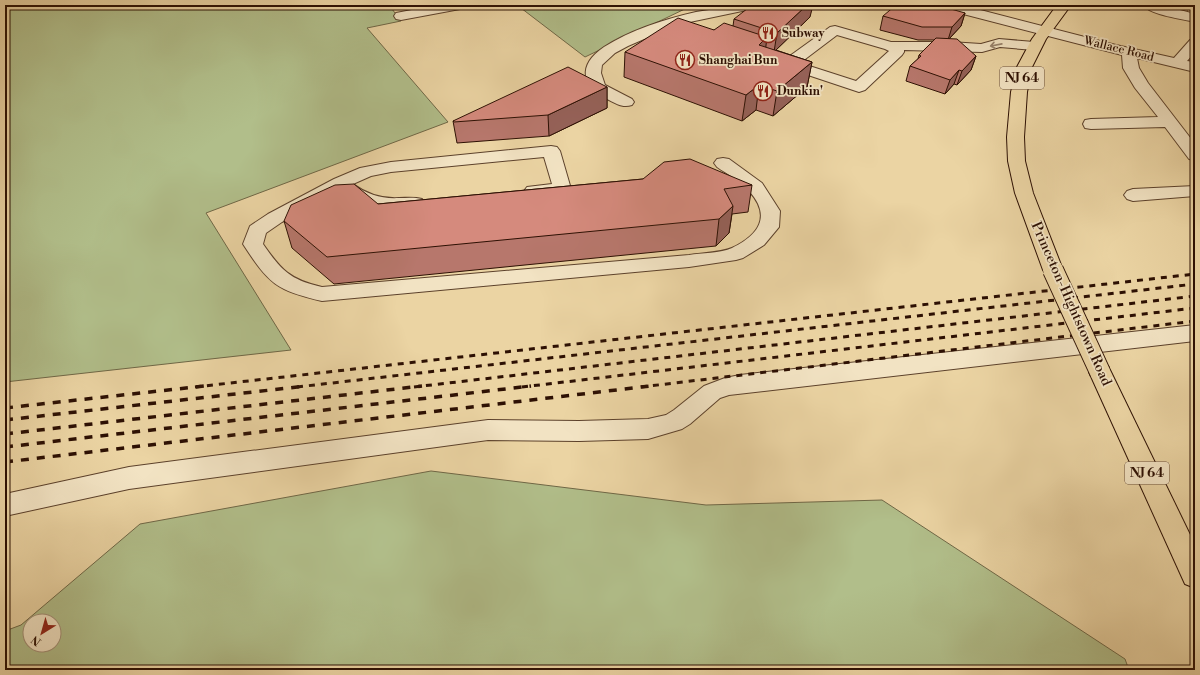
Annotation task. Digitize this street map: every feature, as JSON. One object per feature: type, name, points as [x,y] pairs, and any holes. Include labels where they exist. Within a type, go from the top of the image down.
[{"type":"main road","name":"Princeton-Hightstown Road","points":[[1064,5],[1034,46],[1027,61],[1018,90],[1015,145],[1018,170],[1024,193],[1053,270],[1195,575]]},
{"type":"street","points":[[401,16],[460,5]]},
{"type":"street","points":[[626,102],[599,88],[593,75],[595,64],[608,51],[637,37],[670,24],[689,18],[749,5]]},
{"type":"street","name":"Wallace Road","points":[[945,5],[1044,31],[1195,67]]},
{"type":"street","points":[[1150,5],[1195,13]]},
{"type":"street","points":[[1150,5],[1158,9],[1195,17]]},
{"type":"street","points":[[670,24],[692,31]]},
{"type":"street","points":[[759,54],[789,64],[858,87],[897,52],[895,48],[890,46],[835,30],[789,64]]},
{"type":"street","points":[[890,46],[950,46],[982,48],[999,43],[1034,46]]},
{"type":"street","points":[[1177,63],[1195,43]]},
{"type":"street","points":[[1129,52],[1131,68],[1141,85],[1195,155]]},
{"type":"street","points":[[1091,124],[1169,122]]},
{"type":"street","points":[[515,193],[562,189],[551,151],[391,167],[366,172],[340,183],[275,218],[258,230],[253,244],[265,261],[282,280],[297,288],[322,294],[689,261],[736,254],[757,241],[769,227],[772,211],[756,187],[723,163]]},
{"type":"street","points":[[340,183],[364,200],[379,203],[400,204],[430,201]]},
{"type":"street","points":[[1133,195],[1195,191]]},
{"type":"street","points":[[5,505],[129,478],[488,430],[579,431],[648,429],[673,422],[712,392],[725,387],[740,384],[1195,333]]},
{"type":"green space","points":[[5,5],[389,5],[401,21],[367,28],[448,122],[206,213],[291,350],[5,382]]},
{"type":"green space","points":[[517,5],[688,5],[691,6],[585,57]]},
{"type":"green space","points":[[431,471],[706,505],[882,500],[1125,659],[1129,670],[5,670],[5,631],[22,624],[22,653],[62,653],[62,613],[35,613],[140,524]]},
{"type":"building","points":[[752,5],[807,5],[777,33],[734,19]]},
{"type":"building","points":[[896,5],[937,5],[965,13],[952,27],[922,27],[883,16]]},
{"type":"building","points":[[678,18],[714,30],[724,23],[767,37],[759,45],[812,62],[777,91],[759,85],[746,95],[625,52]]},
{"type":"building","points":[[936,38],[957,39],[976,56],[962,71],[959,70],[950,80],[910,66],[921,56],[919,55]]},
{"type":"building","points":[[568,67],[607,87],[548,115],[453,121]]},
{"type":"building","points":[[690,159],[752,185],[724,189],[733,206],[719,219],[327,257],[284,221],[291,205],[335,185],[354,184],[378,204],[643,179],[664,162]]},
{"type":"railway","points":[[197,387],[1195,274]]},
{"type":"railway","points":[[297,387],[1195,284]]},
{"type":"railway","points":[[414,387],[1195,296]]},
{"type":"railway","points":[[522,387],[1195,308]]},
{"type":"railway","points":[[641,387],[1195,321]]},
{"type":"railway","points":[[197,387],[204,386]]},
{"type":"railway","points":[[5,420],[306,386]]},
{"type":"railway","points":[[5,434],[422,386]]},
{"type":"railway","points":[[5,447],[531,386]]},
{"type":"railway","points":[[5,462],[650,386]]},
{"type":"railway","points":[[5,408],[197,387]]},
{"type":"place","name":"Subway","points":[[768,33]]},
{"type":"place","name":"Shanghai Bun","points":[[685,60]]},
{"type":"place","name":"Dunkin'","points":[[763,91]]}]
